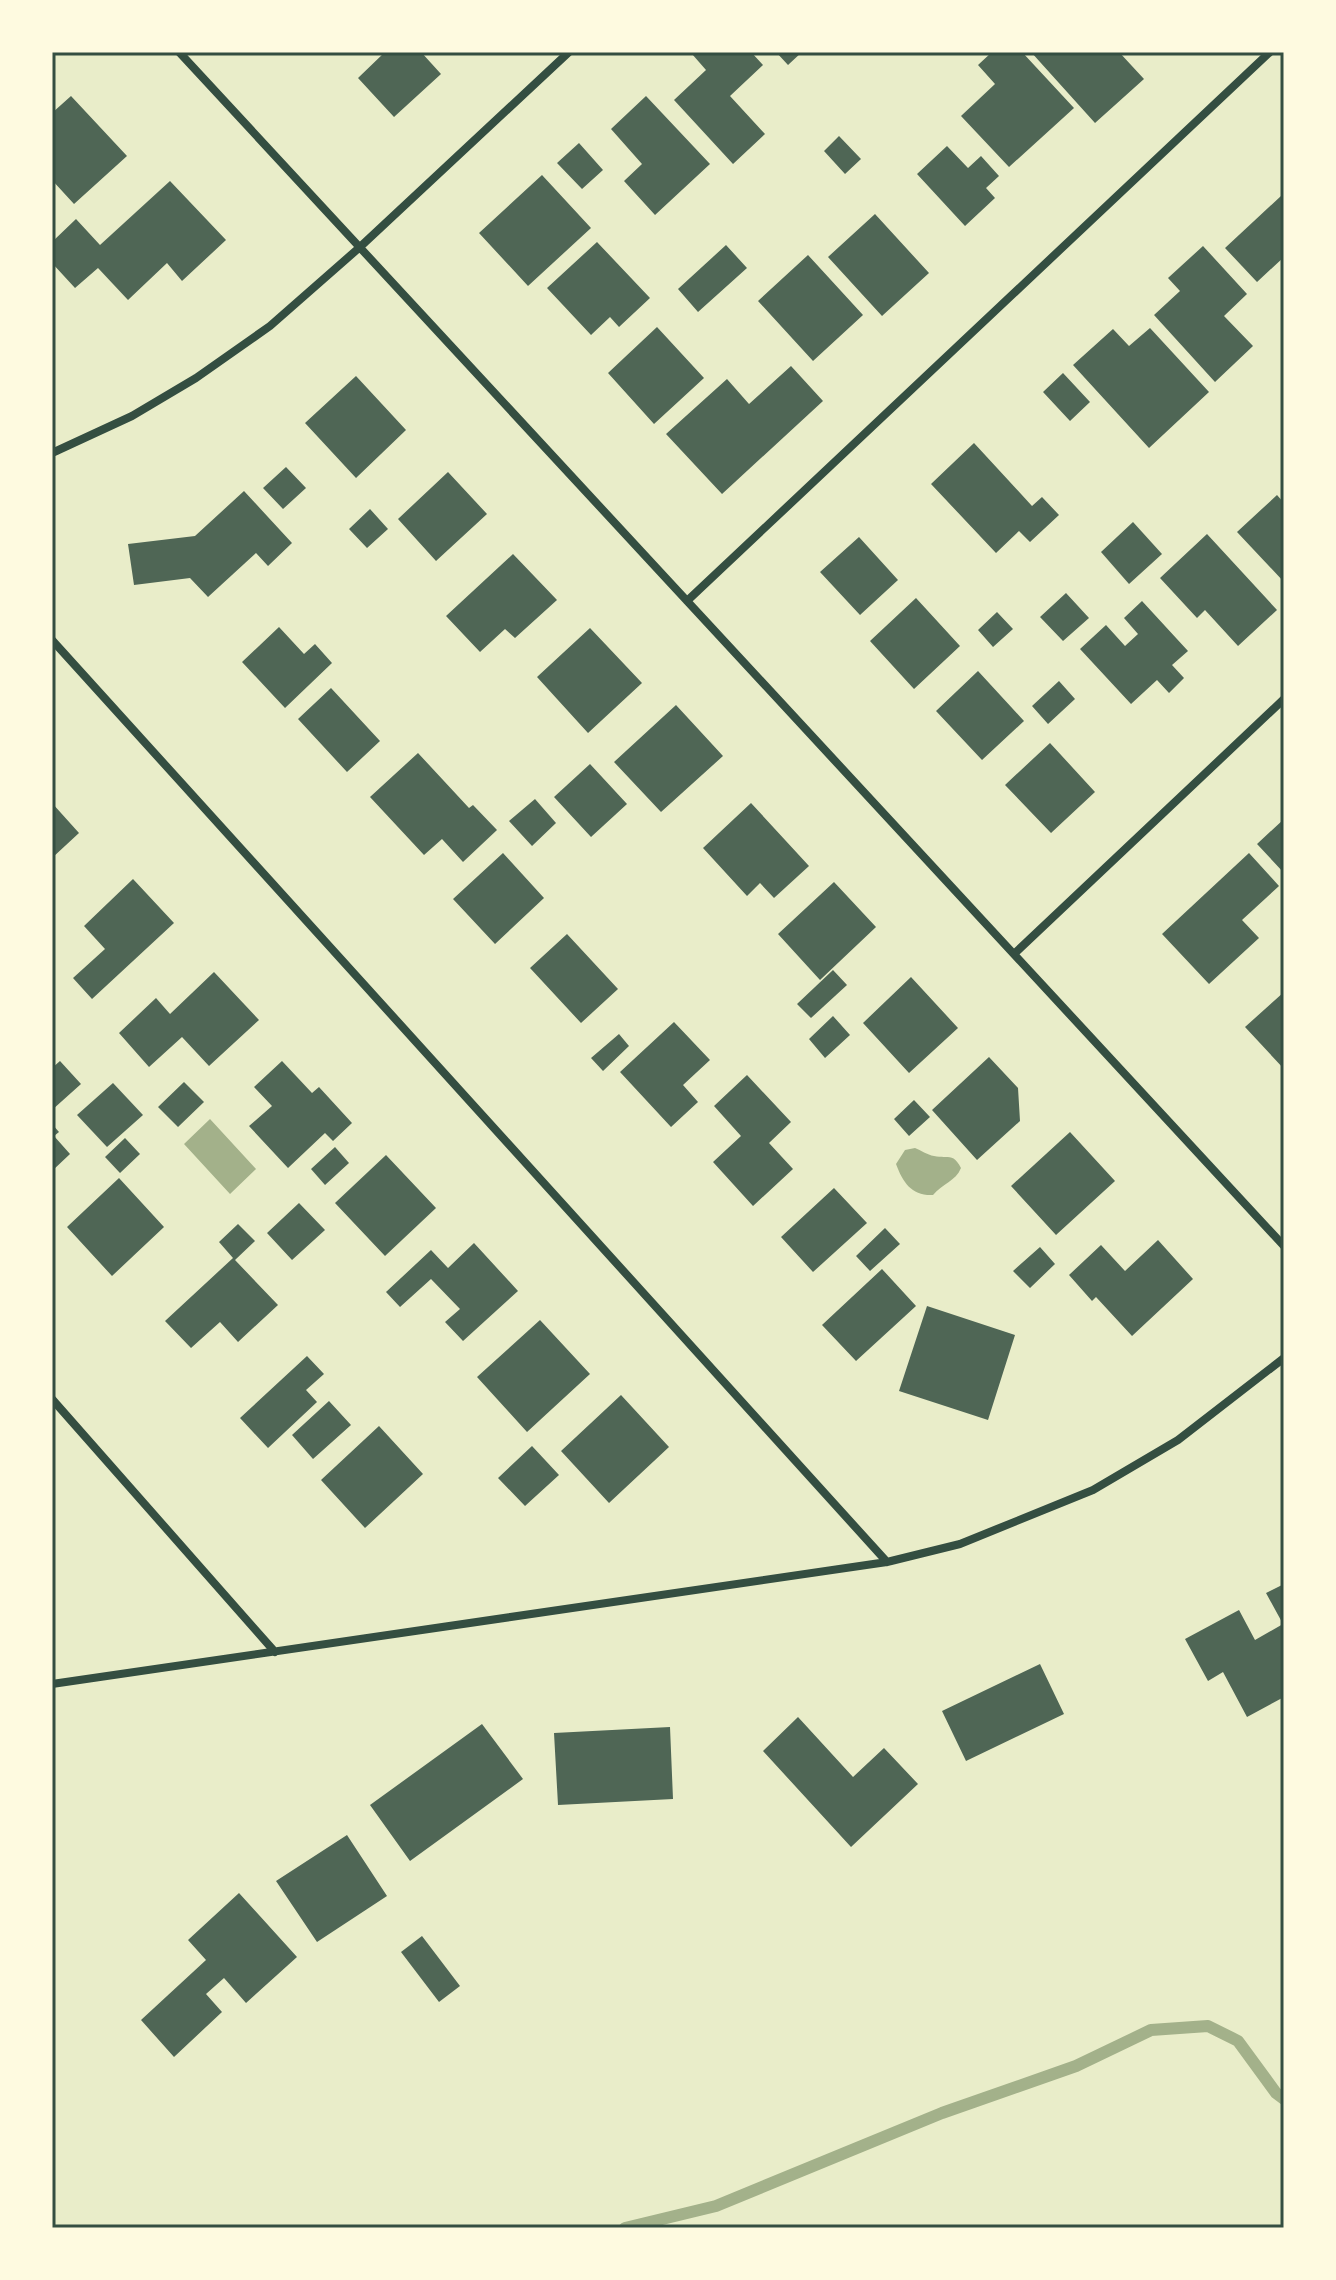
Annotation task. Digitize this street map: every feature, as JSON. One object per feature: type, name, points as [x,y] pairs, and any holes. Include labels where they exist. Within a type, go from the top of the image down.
[{"type":"street","points":[[179,52],[1284,1246]]},
{"type":"street","points":[[52,453],[132,416],[196,378],[270,326],[360,247],[569,52]]},
{"type":"street","points":[[687,601],[1270,52]]},
{"type":"street","points":[[52,640],[887,1562]]},
{"type":"street","points":[[1014,954],[1284,699]]},
{"type":"street","points":[[52,1684],[887,1562],[960,1544],[1093,1490],[1178,1440],[1284,1358]]},
{"type":"street","points":[[52,1399],[275,1652]]},
{"type":"shaded area","points":[[210,1119],[256,1169],[230,1194],[184,1144]]},
{"type":"shaded area","points":[[915,1148],[931,1155],[953,1158],[961,1168],[933,1195],[919,1193],[909,1187],[896,1164],[905,1150]]},
{"type":"building","points":[[385,52],[421,52],[441,74],[394,117],[358,78]]},
{"type":"building","points":[[751,52],[763,65],[730,96],[765,134],[733,164],[674,100],[706,70],[692,54]]},
{"type":"building","points":[[776,52],[802,52],[788,65]]},
{"type":"building","points":[[992,52],[1022,52],[1074,108],[1009,167],[961,116],[995,84],[978,65]]},
{"type":"building","points":[[1031,52],[1119,52],[1144,79],[1095,123]]},
{"type":"building","points":[[71,96],[127,156],[74,204],[52,180],[52,113]]},
{"type":"building","points":[[646,96],[710,164],[655,215],[624,181],[642,164],[611,129]]},
{"type":"building","points":[[839,136],[861,159],[845,174],[824,151]]},
{"type":"building","points":[[579,143],[603,170],[582,189],[557,163]]},
{"type":"building","points":[[947,146],[968,168],[981,156],[999,176],[986,188],[995,198],[965,226],[917,174]]},
{"type":"building","points":[[542,175],[591,228],[528,286],[479,233]]},
{"type":"building","points":[[170,181],[226,240],[182,281],[167,263],[128,300],[98,268],[75,288],[52,263],[52,242],[76,219],[100,245]]},
{"type":"building","points":[[1281,196],[1284,199],[1284,257],[1257,282],[1225,248]]},
{"type":"building","points":[[875,214],[929,273],[882,316],[828,257]]},
{"type":"building","points":[[597,242],[650,298],[619,327],[610,317],[591,335],[547,288]]},
{"type":"building","points":[[726,245],[747,268],[698,312],[678,289]]},
{"type":"building","points":[[1203,246],[1247,294],[1224,316],[1253,346],[1215,382],[1154,315],[1180,291],[1168,278]]},
{"type":"building","points":[[808,255],[863,315],[813,361],[758,301]]},
{"type":"building","points":[[657,327],[704,378],[654,424],[608,373]]},
{"type":"building","points":[[1150,328],[1209,392],[1149,448],[1073,365],[1113,329],[1129,346]]},
{"type":"building","points":[[791,366],[823,401],[722,494],[666,434],[727,379],[749,404]]},
{"type":"building","points":[[1063,373],[1090,402],[1070,421],[1043,392]]},
{"type":"building","points":[[356,376],[406,430],[356,478],[305,423]]},
{"type":"building","points":[[974,443],[1032,506],[1042,497],[1059,515],[1030,542],[1019,531],[996,553],[931,484]]},
{"type":"building","points":[[286,467],[306,488],[283,509],[263,488]]},
{"type":"building","points":[[448,472],[487,514],[436,561],[398,519]]},
{"type":"building","points":[[244,491],[292,543],[268,566],[256,553],[208,597],[190,578],[134,585],[128,544],[195,536]]},
{"type":"building","points":[[1277,495],[1284,503],[1284,582],[1237,532]]},
{"type":"building","points":[[370,509],[388,529],[367,548],[349,529]]},
{"type":"building","points":[[1133,522],[1162,554],[1129,584],[1101,552]]},
{"type":"building","points":[[1207,534],[1277,610],[1238,646],[1205,610],[1197,618],[1160,578]]},
{"type":"building","points":[[859,537],[898,580],[860,615],[820,572]]},
{"type":"building","points":[[513,554],[557,600],[515,638],[505,629],[480,652],[446,616]]},
{"type":"building","points":[[1066,593],[1089,618],[1063,641],[1040,617]]},
{"type":"building","points":[[916,598],[960,646],[914,689],[870,641]]},
{"type":"building","points":[[1142,601],[1188,651],[1172,665],[1184,678],[1169,693],[1157,680],[1131,704],[1080,649],[1106,625],[1125,646],[1138,634],[1124,618]]},
{"type":"building","points":[[997,612],[1013,629],[993,647],[978,630]]},
{"type":"building","points":[[279,627],[304,654],[315,644],[332,663],[285,708],[242,662]]},
{"type":"building","points":[[590,628],[642,683],[588,733],[537,677]]},
{"type":"building","points":[[978,671],[1024,721],[982,760],[936,711]]},
{"type":"building","points":[[1059,681],[1075,699],[1048,724],[1032,706]]},
{"type":"building","points":[[331,688],[380,741],[347,772],[298,719]]},
{"type":"building","points":[[676,705],[723,756],[661,812],[614,762]]},
{"type":"building","points":[[1050,743],[1095,792],[1051,833],[1005,785]]},
{"type":"building","points":[[418,753],[469,808],[473,805],[497,830],[463,862],[442,839],[424,855],[370,797]]},
{"type":"building","points":[[590,764],[627,804],[591,837],[554,797]]},
{"type":"building","points":[[535,799],[556,823],[532,846],[509,821]]},
{"type":"building","points":[[52,803],[79,833],[52,858]]},
{"type":"building","points":[[751,803],[809,866],[774,898],[760,883],[747,896],[703,848]]},
{"type":"building","points":[[1284,819],[1284,873],[1257,844]]},
{"type":"building","points":[[503,853],[544,898],[495,944],[453,899]]},
{"type":"building","points":[[1249,853],[1279,886],[1242,920],[1259,938],[1209,984],[1162,934]]},
{"type":"building","points":[[133,879],[174,923],[92,999],[73,978],[105,949],[84,926]]},
{"type":"building","points":[[834,882],[876,927],[820,980],[778,934]]},
{"type":"building","points":[[567,934],[618,989],[581,1023],[530,968]]},
{"type":"building","points":[[833,970],[847,985],[811,1018],[797,1004]]},
{"type":"building","points":[[214,972],[259,1020],[209,1066],[182,1037],[149,1067],[119,1033],[156,998],[170,1014]]},
{"type":"building","points":[[911,977],[958,1028],[909,1073],[863,1023]]},
{"type":"building","points":[[1284,992],[1284,1069],[1245,1027]]},
{"type":"building","points":[[833,1016],[850,1035],[825,1058],[809,1039]]},
{"type":"building","points":[[674,1022],[710,1060],[683,1085],[698,1102],[671,1127],[620,1072]]},
{"type":"building","points":[[619,1034],[629,1046],[603,1071],[591,1058]]},
{"type":"building","points":[[989,1057],[1018,1088],[1020,1121],[977,1160],[932,1110]]},
{"type":"building","points":[[60,1061],[81,1084],[52,1110],[52,1068]]},
{"type":"building","points":[[282,1061],[312,1093],[319,1087],[352,1123],[333,1141],[325,1133],[288,1168],[249,1126],[272,1106],[254,1087]]},
{"type":"building","points":[[747,1075],[791,1122],[769,1143],[793,1169],[753,1206],[713,1162],[741,1136],[714,1106]]},
{"type":"building","points":[[184,1082],[204,1102],[178,1127],[158,1107]]},
{"type":"building","points":[[113,1083],[143,1115],[107,1147],[77,1115]]},
{"type":"building","points":[[914,1100],[930,1117],[909,1136],[894,1119]]},
{"type":"building","points":[[52,1124],[59,1132],[54,1136],[70,1154],[52,1171]]},
{"type":"building","points":[[1070,1132],[1115,1181],[1056,1235],[1011,1186]]},
{"type":"building","points":[[125,1138],[140,1154],[120,1173],[105,1157]]},
{"type":"building","points":[[335,1147],[349,1163],[325,1185],[311,1169]]},
{"type":"building","points":[[386,1155],[436,1208],[385,1256],[335,1203]]},
{"type":"building","points":[[119,1178],[164,1227],[112,1276],[67,1227]]},
{"type":"building","points":[[834,1188],[867,1223],[813,1272],[781,1237]]},
{"type":"building","points":[[299,1203],[325,1230],[292,1260],[267,1233]]},
{"type":"building","points":[[238,1224],[255,1241],[235,1260],[278,1305],[238,1342],[220,1322],[191,1348],[165,1321],[233,1258],[219,1242]]},
{"type":"building","points":[[885,1228],[900,1244],[870,1271],[856,1256]]},
{"type":"building","points":[[1158,1240],[1193,1279],[1132,1336],[1096,1297],[1092,1301],[1069,1275],[1101,1245],[1125,1271]]},
{"type":"building","points":[[474,1243],[518,1291],[463,1341],[445,1322],[460,1309],[431,1279],[400,1307],[386,1292],[431,1250],[448,1268]]},
{"type":"building","points":[[1040,1247],[1055,1264],[1030,1288],[1013,1271]]},
{"type":"building","points":[[882,1269],[916,1306],[856,1361],[822,1325]]},
{"type":"building","points":[[927,1306],[1015,1335],[988,1420],[899,1391]]},
{"type":"building","points":[[540,1320],[590,1374],[527,1432],[477,1377]]},
{"type":"building","points":[[307,1356],[324,1374],[306,1390],[317,1402],[268,1448],[240,1418]]},
{"type":"building","points":[[621,1395],[669,1447],[609,1503],[561,1451]]},
{"type":"building","points":[[329,1401],[351,1425],[313,1459],[292,1435]]},
{"type":"building","points":[[379,1426],[423,1474],[365,1528],[321,1480]]},
{"type":"building","points":[[532,1446],[559,1475],[525,1506],[498,1478]]},
{"type":"building","points":[[1284,1584],[1284,1697],[1247,1717],[1223,1672],[1208,1681],[1185,1639],[1239,1610],[1255,1640],[1283,1624],[1266,1593]]},
{"type":"building","points":[[1040,1664],[1064,1714],[966,1761],[942,1711]]},
{"type":"building","points":[[798,1717],[853,1777],[884,1748],[918,1784],[851,1847],[763,1751]]},
{"type":"building","points":[[482,1724],[523,1779],[410,1861],[370,1805]]},
{"type":"building","points":[[670,1727],[673,1799],[558,1805],[554,1733]]},
{"type":"building","points":[[347,1835],[387,1896],[317,1942],[276,1881]]},
{"type":"building","points":[[239,1893],[297,1957],[246,2003],[224,1978],[206,1994],[222,2012],[174,2057],[141,2020],[206,1960],[188,1940]]},
{"type":"building","points":[[422,1936],[460,1986],[439,2002],[401,1952]]},
{"type":"waterway","points":[[625,2228],[716,2206],[942,2113],[1076,2066],[1151,2030],[1208,2026],[1238,2041],[1276,2093],[1284,2099]]}]
